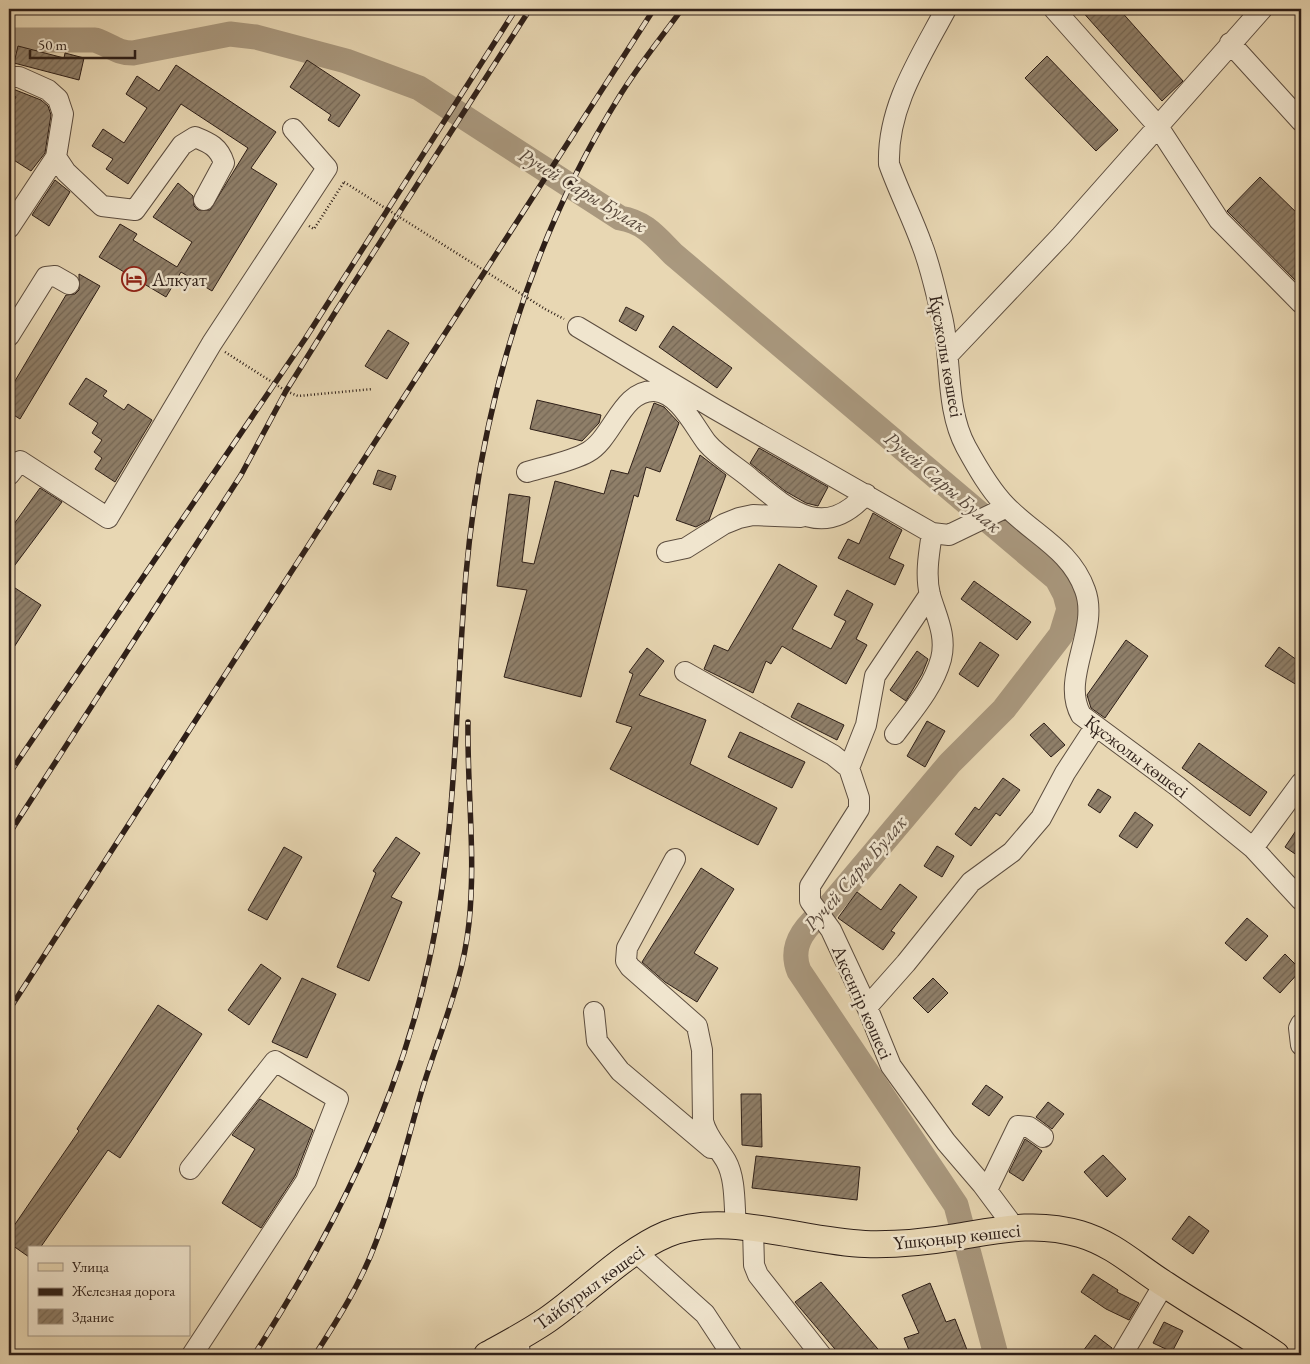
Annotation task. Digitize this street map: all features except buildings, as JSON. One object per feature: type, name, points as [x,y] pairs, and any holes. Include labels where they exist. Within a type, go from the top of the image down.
[{"type":"main road","name":"Үшқоңыр көшесі","points":[[665,1234],[697,1225],[744,1227],[818,1240],[867,1244],[966,1235],[1014,1227],[1049,1228],[1080,1234],[1117,1249],[1164,1284],[1244,1332],[1276,1355]]},
{"type":"main road","name":"Тайбурыл көшесі","points":[[487,1355],[519,1346],[547,1320],[636,1252],[665,1234]]},
{"type":"street","name":"Құсжолы көшесі","points":[[946,9],[900,98],[888,148],[892,173],[929,264],[948,355],[952,403],[965,445],[994,492],[1007,507],[1070,560],[1086,592],[1087,623],[1076,681],[1076,706],[1081,716],[1177,786],[1253,848],[1301,900]]},
{"type":"street","points":[[1054,9],[1157,125],[1219,220],[1301,304]]},
{"type":"street","points":[[948,355],[1061,236],[1157,125],[1262,9]]},
{"type":"street","points":[[1230,43],[1301,121]]},
{"type":"street","points":[[9,77],[19,77],[48,90],[58,99],[63,114],[56,157],[9,228]]},
{"type":"street","points":[[9,475],[20,461],[108,518],[212,343],[327,168],[293,130]]},
{"type":"street","points":[[56,157],[66,172],[102,206],[136,210],[182,145],[195,136],[215,146],[221,154],[224,163],[204,200]]},
{"type":"street","points":[[9,336],[46,277],[55,276],[69,284]]},
{"type":"street","points":[[578,326],[715,409],[932,533],[949,535],[1007,507]]},
{"type":"street","points":[[527,472],[587,453],[602,442],[634,397],[646,391],[657,391],[669,395],[680,406],[709,445],[768,494],[805,517]]},
{"type":"street","points":[[667,552],[686,548],[724,524],[753,515],[805,517],[825,520],[838,516],[857,504],[866,494]]},
{"type":"street","points":[[894,734],[928,691],[941,658],[940,619],[930,594],[928,566],[932,533]]},
{"type":"street","points":[[685,672],[832,755],[849,768],[866,725],[876,676],[930,594]]},
{"type":"street","points":[[867,1007],[906,963],[971,882],[1012,852],[1042,818],[1064,773],[1095,727]]},
{"type":"street","name":"Ақсеңгір көшесі","points":[[849,768],[859,798],[859,809],[810,886],[810,901],[831,930],[867,1007],[890,1066],[946,1142],[987,1190],[1014,1227]]},
{"type":"street","points":[[1253,848],[1301,783]]},
{"type":"street","points":[[675,859],[627,948],[626,961],[630,967],[697,1026],[702,1050],[703,1121],[712,1142],[726,1161],[731,1173],[754,1265],[758,1275],[821,1355]]},
{"type":"street","points":[[594,1012],[597,1041],[620,1071],[726,1161]]},
{"type":"street","points":[[1301,1024],[1299,1028],[1301,1045]]},
{"type":"street","points":[[190,1169],[275,1061],[338,1099],[306,1181],[192,1355]]},
{"type":"street","points":[[987,1190],[1018,1126],[1028,1126],[1043,1138]]},
{"type":"street","points":[[636,1252],[705,1314],[732,1355]]},
{"type":"street","points":[[1122,1355],[1164,1284]]},
{"type":"path","points":[[324,216],[344,182],[545,309],[578,326]]},
{"type":"path","points":[[212,343],[286,392],[298,396],[373,389]]},
{"type":"waterway","name":"Ручей Сары Булак","points":[[9,40],[95,40],[118,50],[133,53],[230,34],[256,37],[346,61],[419,88],[620,218],[636,223],[649,231],[673,254],[1057,579],[1065,594],[1069,609],[1061,635],[1004,709],[950,763],[827,909],[806,928],[798,943],[796,952],[799,971],[956,1205],[996,1355]]},
{"type":"railway","points":[[9,774],[305,339],[516,9]]},
{"type":"railway","points":[[9,834],[241,475],[286,391],[530,9]]},
{"type":"railway","points":[[9,1010],[654,9]]},
{"type":"railway","points":[[254,1355],[310,1263],[359,1166],[381,1117],[400,1066],[416,1014],[429,961],[445,865],[454,768],[462,622],[473,511],[498,387],[515,326],[535,267],[560,208],[587,152],[626,86],[682,9]]},
{"type":"railway","points":[[315,1355],[356,1286],[376,1242],[462,966],[469,923],[472,873],[468,722]]},
{"type":"place","name":"Алкуат","points":[[134,279]]}]
